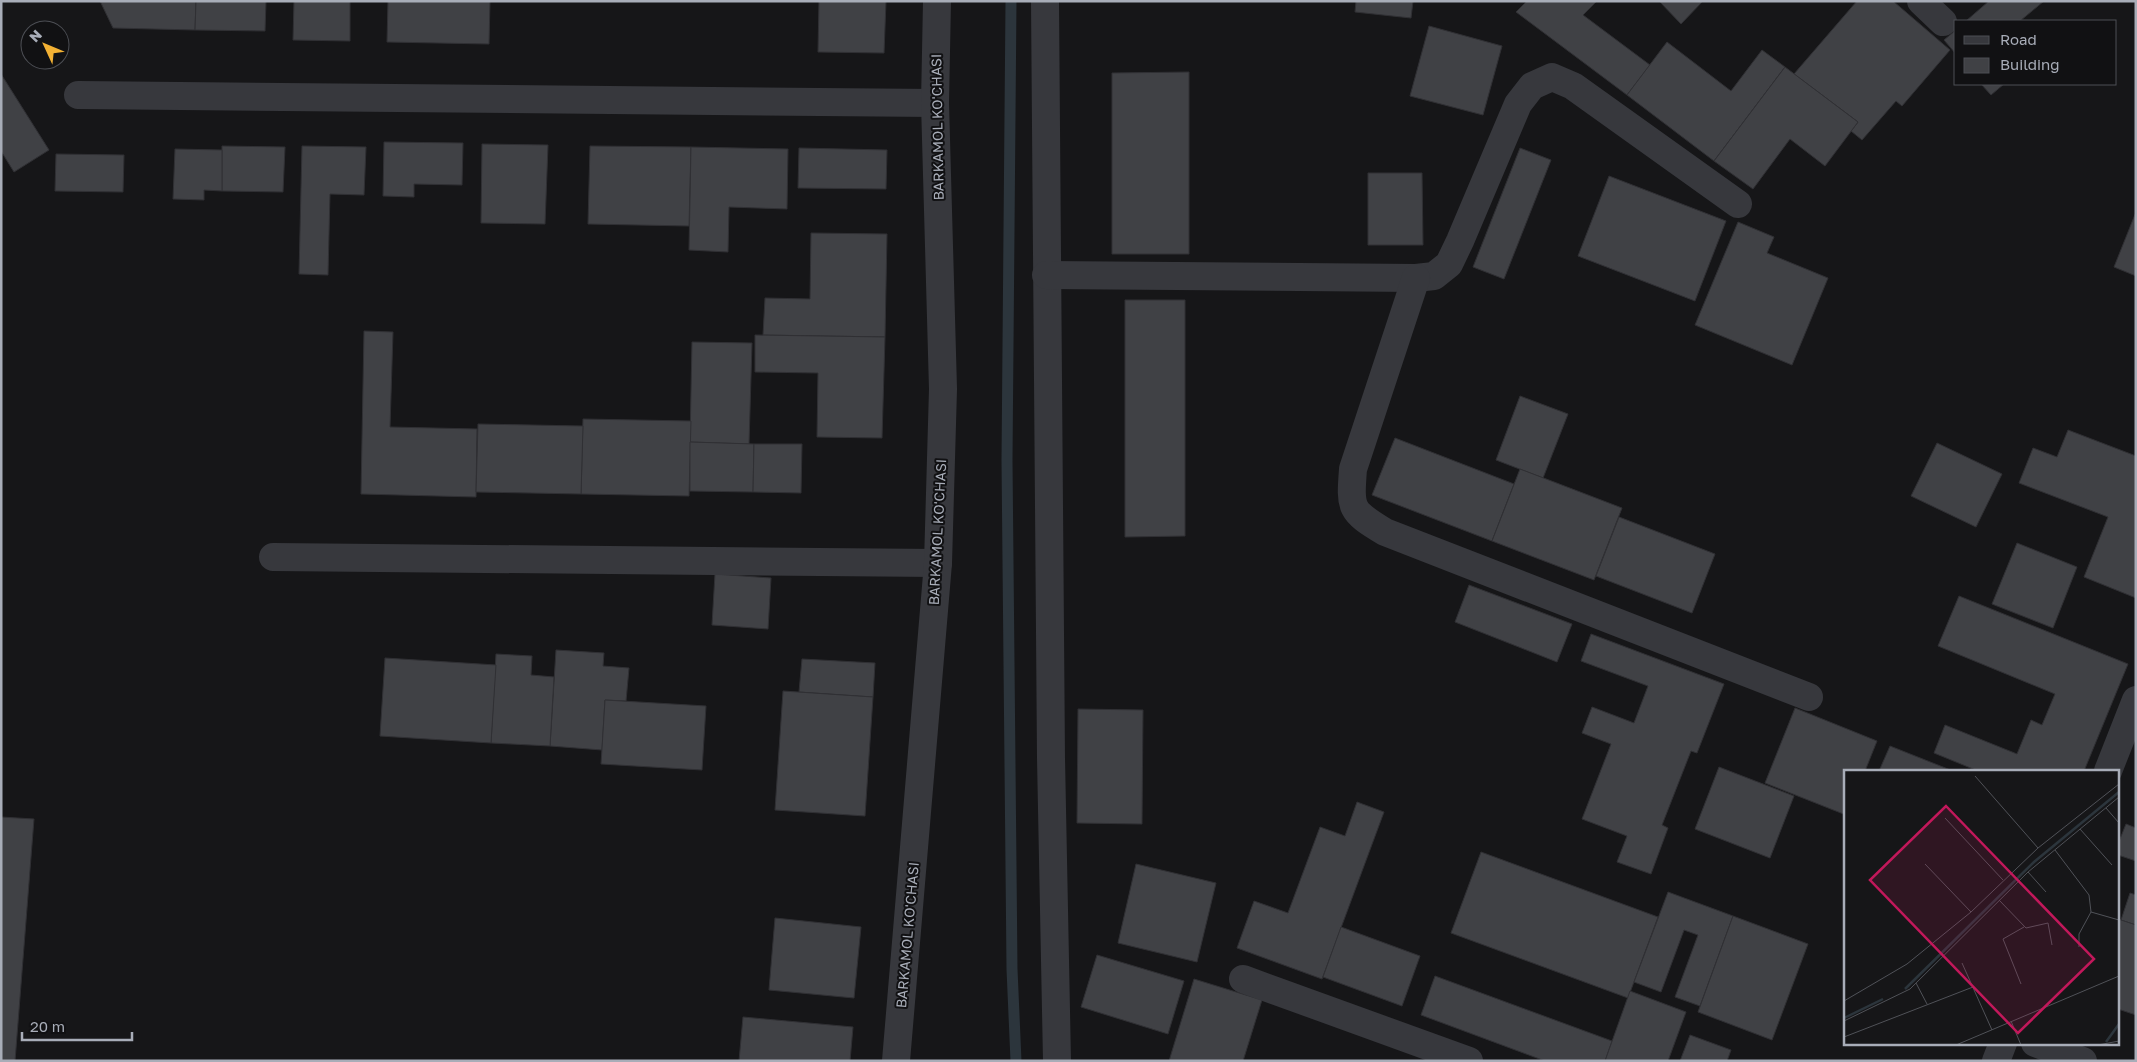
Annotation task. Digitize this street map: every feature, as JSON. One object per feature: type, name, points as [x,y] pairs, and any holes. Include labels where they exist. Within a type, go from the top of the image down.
[{"type":"street","name":"BARKAMOL KO'CHASI","points":[[896,1061],[938,563],[943,389],[935,103],[936,1]]},
{"type":"street","points":[[1045,1],[1051,768],[1057,1061]]},
{"type":"street","points":[[1921,1],[1943,22]]},
{"type":"street","points":[[1046,275],[1416,278],[1434,276],[1449,264],[1518,104],[1532,86],[1552,77],[1573,86],[1738,204]]},
{"type":"street","points":[[78,95],[935,103]]},
{"type":"street","points":[[1416,278],[1353,470],[1351,500],[1362,518],[1385,532],[1809,697]]},
{"type":"street","points":[[273,557],[938,563]]},
{"type":"street","points":[[2108,770],[2136,700]]},
{"type":"street","points":[[1243,979],[1469,1061]]},
{"type":"street","points":[[1996,1061],[2003,1044]]},
{"type":"street","points":[[2038,1044],[2083,1061]]},
{"type":"building","points":[[100,1],[196,1],[195,30],[113,28]]},
{"type":"building","points":[[196,1],[266,1],[265,31],[195,30]]},
{"type":"building","points":[[294,1],[350,1],[350,41],[293,40]]},
{"type":"building","points":[[388,1],[490,1],[489,44],[387,42]]},
{"type":"building","points":[[819,1],[886,1],[884,53],[818,52]]},
{"type":"building","points":[[1356,1],[1413,1],[1411,18],[1355,12]]},
{"type":"building","points":[[1527,1],[1597,1],[1583,15],[1650,65],[1627,95],[1516,12]]},
{"type":"building","points":[[1659,1],[1703,1],[1681,24]]},
{"type":"building","points":[[1857,1],[1893,1],[1950,50],[1902,106],[1896,101],[1862,140],[1851,131],[1858,122],[1794,74]]},
{"type":"building","points":[[1989,1],[2044,1],[2021,20],[1967,20]]},
{"type":"building","points":[[1429,26],[1502,46],[1483,115],[1410,96]]},
{"type":"building","points":[[1954,32],[1954,52],[1944,40]]},
{"type":"building","points":[[1667,42],[1731,91],[1762,50],[1785,67],[1714,161],[1627,95]]},
{"type":"building","points":[[1785,67],[1858,122],[1825,166],[1790,139],[1753,189],[1714,161]]},
{"type":"building","points":[[1189,72],[1189,254],[1112,254],[1112,73]]},
{"type":"building","points":[[1,74],[49,150],[14,172],[1,151]]},
{"type":"building","points":[[1982,85],[2003,85],[1991,95]]},
{"type":"building","points":[[384,142],[463,143],[462,185],[414,184],[414,197],[383,196]]},
{"type":"building","points":[[482,144],[548,145],[545,224],[481,223]]},
{"type":"building","points":[[222,146],[285,147],[283,192],[222,191]]},
{"type":"building","points":[[302,146],[366,147],[364,195],[330,194],[328,275],[299,274]]},
{"type":"building","points":[[590,146],[691,147],[689,226],[588,224]]},
{"type":"building","points":[[691,147],[788,149],[787,209],[729,207],[728,252],[689,250]]},
{"type":"building","points":[[799,148],[887,150],[886,189],[798,188]]},
{"type":"building","points":[[1520,148],[1551,160],[1504,279],[1473,267]]},
{"type":"building","points":[[175,149],[222,150],[222,191],[204,190],[204,200],[173,199]]},
{"type":"building","points":[[56,154],[124,155],[123,192],[55,191]]},
{"type":"building","points":[[1368,173],[1422,173],[1423,245],[1368,245]]},
{"type":"building","points":[[1609,176],[1726,221],[1695,301],[1578,256]]},
{"type":"building","points":[[2136,212],[2136,276],[2114,267]]},
{"type":"building","points":[[1738,222],[1774,237],[1767,253],[1828,278],[1792,365],[1695,325]]},
{"type":"building","points":[[811,233],[887,234],[885,337],[763,335],[765,298],[810,299]]},
{"type":"building","points":[[1125,300],[1185,300],[1185,536],[1125,537]]},
{"type":"building","points":[[364,331],[393,332],[390,427],[477,429],[476,497],[361,494]]},
{"type":"building","points":[[755,335],[885,337],[882,438],[817,437],[818,373],[755,372]]},
{"type":"building","points":[[692,342],[752,343],[749,444],[690,442]]},
{"type":"building","points":[[1520,396],[1568,414],[1543,478],[1496,460]]},
{"type":"building","points":[[583,419],[691,421],[689,496],[581,494]]},
{"type":"building","points":[[478,424],[583,426],[581,494],[476,492]]},
{"type":"building","points":[[2068,430],[2136,456],[2136,598],[2084,577],[2108,517],[2019,483],[2033,448],[2057,457]]},
{"type":"building","points":[[1395,438],[1514,484],[1492,541],[1372,495]]},
{"type":"building","points":[[690,442],[754,444],[753,492],[690,491]]},
{"type":"building","points":[[1937,443],[2002,474],[1976,527],[1911,496]]},
{"type":"building","points":[[754,444],[802,444],[801,493],[753,492]]},
{"type":"building","points":[[1520,469],[1622,508],[1594,580],[1492,541]]},
{"type":"building","points":[[1619,517],[1715,554],[1692,613],[1596,576]]},
{"type":"building","points":[[2017,543],[2077,567],[2053,628],[1992,604]]},
{"type":"building","points":[[715,574],[771,578],[768,629],[712,625]]},
{"type":"building","points":[[1469,585],[1572,624],[1557,662],[1455,622]]},
{"type":"building","points":[[1959,596],[2128,664],[2084,770],[1976,770],[1934,753],[1945,725],[2017,754],[2031,720],[2042,725],[2055,694],[1938,646]]},
{"type":"building","points":[[1591,634],[1724,684],[1697,753],[1691,751],[1662,825],[1668,828],[1651,874],[1617,862],[1627,836],[1582,819],[1611,744],[1582,733],[1592,707],[1634,723],[1648,686],[1581,661]]},
{"type":"building","points":[[556,650],[604,653],[603,666],[629,668],[626,701],[605,700],[602,750],[550,746]]},
{"type":"building","points":[[496,654],[532,656],[531,675],[554,677],[550,746],[491,743]]},
{"type":"building","points":[[385,658],[496,665],[491,743],[380,736]]},
{"type":"building","points":[[802,659],[875,663],[873,697],[799,692]]},
{"type":"building","points":[[783,691],[873,697],[865,816],[775,810]]},
{"type":"building","points":[[605,700],[706,706],[702,770],[601,764]]},
{"type":"building","points":[[1795,708],[1877,741],[1865,770],[1844,770],[1844,814],[1765,783]]},
{"type":"building","points":[[1078,709],[1143,710],[1142,824],[1077,823]]},
{"type":"building","points":[[1890,746],[1950,770],[1879,770]]},
{"type":"building","points":[[1719,767],[1794,796],[1770,858],[1695,829]]},
{"type":"building","points":[[1357,802],[1384,812],[1322,979],[1237,948],[1254,901],[1288,913],[1320,827],[1345,836]]},
{"type":"building","points":[[1,817],[34,819],[15,1061],[1,1061]]},
{"type":"building","points":[[2126,824],[2136,828],[2136,861],[2120,856],[2120,839]]},
{"type":"building","points":[[1481,852],[1658,917],[1628,998],[1451,933]]},
{"type":"building","points":[[1136,864],[1216,883],[1197,962],[1118,943]]},
{"type":"building","points":[[1668,892],[1733,916],[1700,1006],[1675,997],[1698,935],[1684,930],[1661,992],[1634,982]]},
{"type":"building","points":[[2130,893],[2136,895],[2136,925],[2121,920]]},
{"type":"building","points":[[1733,916],[1808,944],[1772,1040],[1698,1012]]},
{"type":"building","points":[[775,918],[861,927],[854,998],[769,990]]},
{"type":"building","points":[[2120,920],[2136,925],[2136,1015],[2120,1010]]},
{"type":"building","points":[[1341,927],[1420,956],[1402,1006],[1323,977]]},
{"type":"building","points":[[1097,955],[1184,981],[1168,1034],[1081,1007]]},
{"type":"building","points":[[1435,976],[1612,1041],[1605,1061],[1545,1061],[1421,1015]]},
{"type":"building","points":[[1194,979],[1262,1000],[1243,1061],[1169,1061]]},
{"type":"building","points":[[1630,991],[1686,1012],[1668,1061],[1605,1061]]},
{"type":"building","points":[[743,1017],[853,1027],[850,1061],[739,1061]]},
{"type":"building","points":[[1690,1035],[1731,1050],[1727,1061],[1680,1061]]},
{"type":"waterway","points":[[1011,1],[1007,460],[1012,969],[1016,1061]]}]
